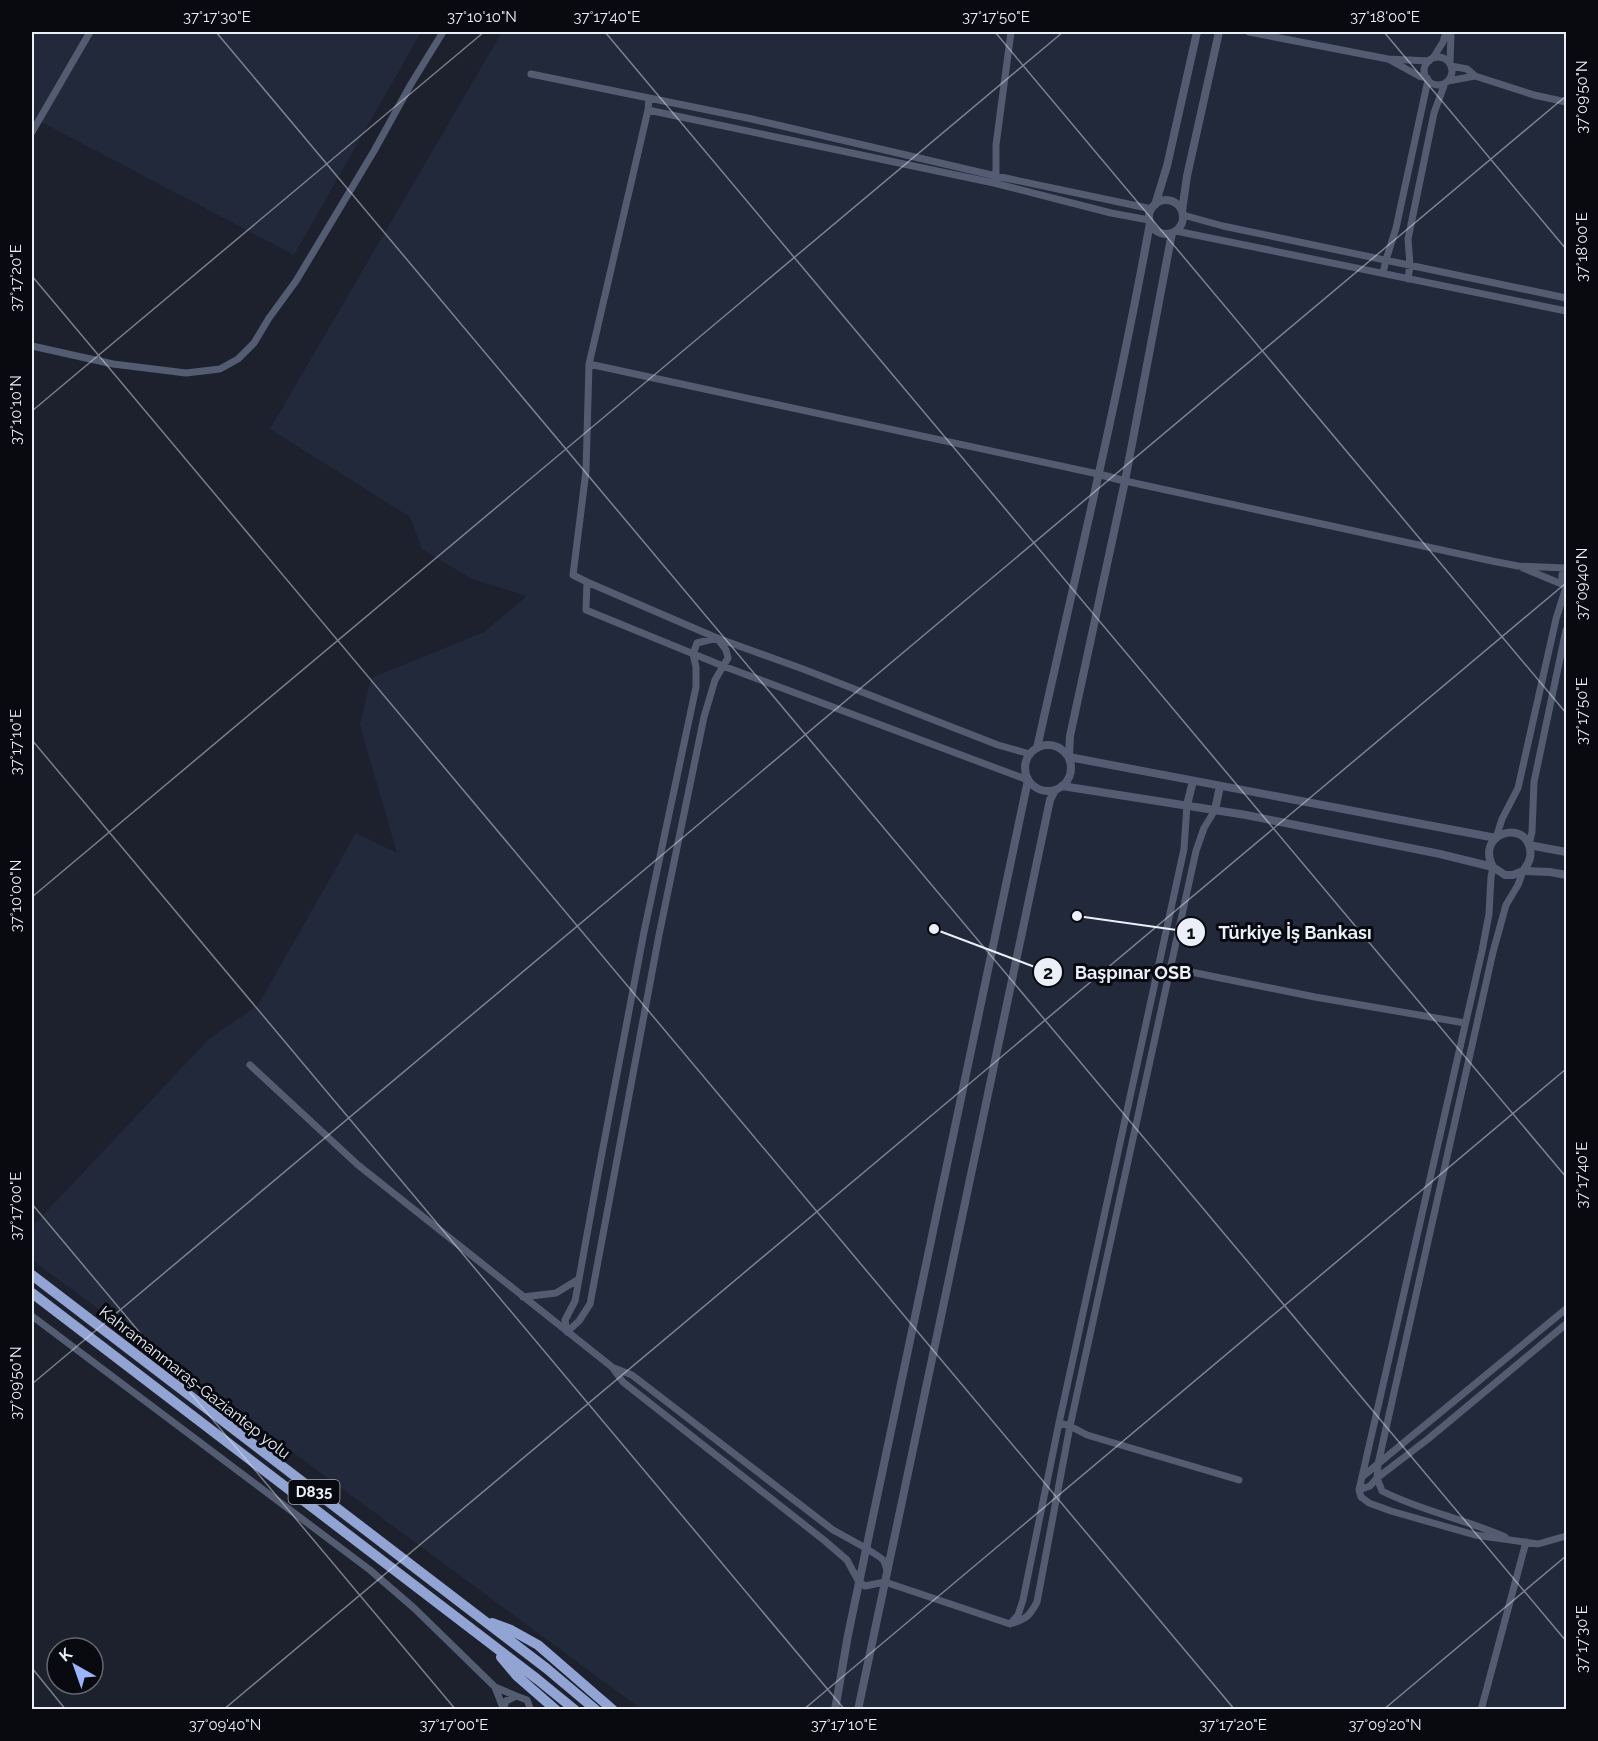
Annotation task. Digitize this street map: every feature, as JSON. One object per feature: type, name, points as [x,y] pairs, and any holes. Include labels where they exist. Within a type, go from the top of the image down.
[{"type":"highway","name":"Kahramanmaraş-Gaziantep yolu","points":[[32,1275],[546,1668],[596,1710]]},
{"type":"highway","name":"Kahramanmaraş-Gaziantep yolu","points":[[32,1293],[575,1710]]},
{"type":"highway","points":[[477,1617],[511,1630],[538,1645],[613,1710]]},
{"type":"highway","points":[[484,1639],[517,1676],[556,1710]]},
{"type":"street","points":[[32,132],[90,32]]},
{"type":"street","points":[[32,346],[113,364],[186,374],[220,369],[238,359],[254,343],[296,281],[442,32]]},
{"type":"street","points":[[995,179],[996,145],[1011,32]]},
{"type":"street","points":[[835,1710],[848,1635],[1028,780],[1026,762],[1033,751],[1098,474],[1153,207],[1167,166],[1197,32]]},
{"type":"street","points":[[858,1710],[1048,812],[1058,788],[1071,772],[1070,736],[1125,481],[1174,232],[1182,224],[1187,176],[1219,32]]},
{"type":"street","points":[[1249,32],[1388,59],[1431,60],[1441,58],[1450,65],[1467,69],[1474,76],[1534,95],[1566,102]]},
{"type":"street","points":[[1383,273],[1396,228],[1427,79],[1425,71],[1443,42],[1446,32]]},
{"type":"street","points":[[1408,279],[1410,265],[1408,239],[1434,113],[1446,82],[1452,74],[1451,32]]},
{"type":"street","points":[[1388,59],[1436,84],[1474,76]]},
{"type":"street","points":[[531,74],[752,119],[995,179],[1111,213],[1150,221],[1157,231],[1167,234],[1174,232],[1566,311]]},
{"type":"street","points":[[649,98],[589,364],[586,471],[573,575],[717,639],[803,669],[998,745],[1033,751],[1044,745],[1054,746],[1069,757],[1193,782],[1496,838],[1506,833],[1513,833],[1525,839],[1529,845],[1530,861],[1522,871],[1518,885],[1506,905],[1493,951],[1378,1464],[1377,1478],[1382,1491]]},
{"type":"street","points":[[648,110],[995,179],[1153,207],[1160,202],[1170,201],[1179,206],[1182,213],[1223,226],[1566,298]]},
{"type":"street","points":[[1453,288],[1455,275]]},
{"type":"street","points":[[1526,302],[1528,291]]},
{"type":"street","points":[[589,364],[1518,566],[1566,568],[1562,576],[1566,586]]},
{"type":"street","points":[[1518,566],[1566,586]]},
{"type":"street","points":[[587,582],[586,610],[723,666],[1028,780],[1043,790],[1058,788],[1245,815],[1440,854],[1493,867],[1505,874],[1513,875],[1522,871],[1566,875]]},
{"type":"street","points":[[1566,586],[1556,619],[1518,788],[1489,850],[1493,867],[1489,914],[1359,1490],[1360,1497],[1369,1503],[1475,1534],[1538,1544],[1566,1536]]},
{"type":"street","points":[[1529,845],[1532,832],[1534,782],[1566,630]]},
{"type":"street","points":[[567,1332],[565,1320],[575,1301],[644,932],[696,687],[696,667],[693,654],[697,643],[717,639]]},
{"type":"street","points":[[567,1332],[579,1321],[590,1304],[659,935],[702,728],[715,680],[728,658],[726,650],[717,639]]},
{"type":"street","points":[[1010,1624],[1018,1615],[1023,1600],[1059,1423],[1184,849],[1187,806],[1193,782]]},
{"type":"street","points":[[250,1065],[358,1165],[612,1367],[623,1382],[847,1560],[859,1582],[865,1586],[885,1582],[1010,1624],[1030,1615],[1037,1602],[1070,1426],[1196,851],[1204,828],[1215,810],[1220,786]]},
{"type":"street","points":[[1529,845],[1566,852]]},
{"type":"street","points":[[1157,975],[1171,968],[1315,997],[1466,1023]]},
{"type":"street","points":[[1136,1071],[1148,1074]]},
{"type":"street","points":[[1108,1203],[1119,1205]]},
{"type":"street","points":[[522,1297],[556,1293],[579,1279]]},
{"type":"street","points":[[1361,1478],[1566,1309]]},
{"type":"street","points":[[32,1316],[370,1570],[414,1608],[495,1687],[526,1700],[532,1708]]},
{"type":"street","points":[[1359,1490],[1370,1486],[1566,1324]]},
{"type":"street","points":[[612,1367],[632,1375],[833,1530],[876,1554],[884,1561],[887,1572]]},
{"type":"street","points":[[1059,1423],[1087,1435],[1239,1480]]},
{"type":"street","points":[[761,1490],[768,1481]]},
{"type":"street","points":[[1370,1486],[1397,1499],[1478,1525],[1515,1541]]},
{"type":"street","points":[[1481,1710],[1526,1542]]},
{"type":"street","points":[[495,1687],[503,1709]]},
{"type":"street","points":[[503,1709],[509,1698],[516,1696]]},
{"type":"shaded area","points":[[32,32],[421,32],[294,255],[32,117]]},
{"type":"shaded area","points":[[502,32],[1566,32],[1566,1709],[641,1709],[32,1260],[32,1227],[209,1039],[258,1005],[356,833],[397,853],[360,725],[371,678],[484,632],[527,596],[472,579],[422,549],[410,517],[270,429]]},
{"type":"place","name":"Türkiye İş Bankası","points":[[1077,916]]},
{"type":"place","name":"Başpınar OSB","points":[[934,929]]}]
